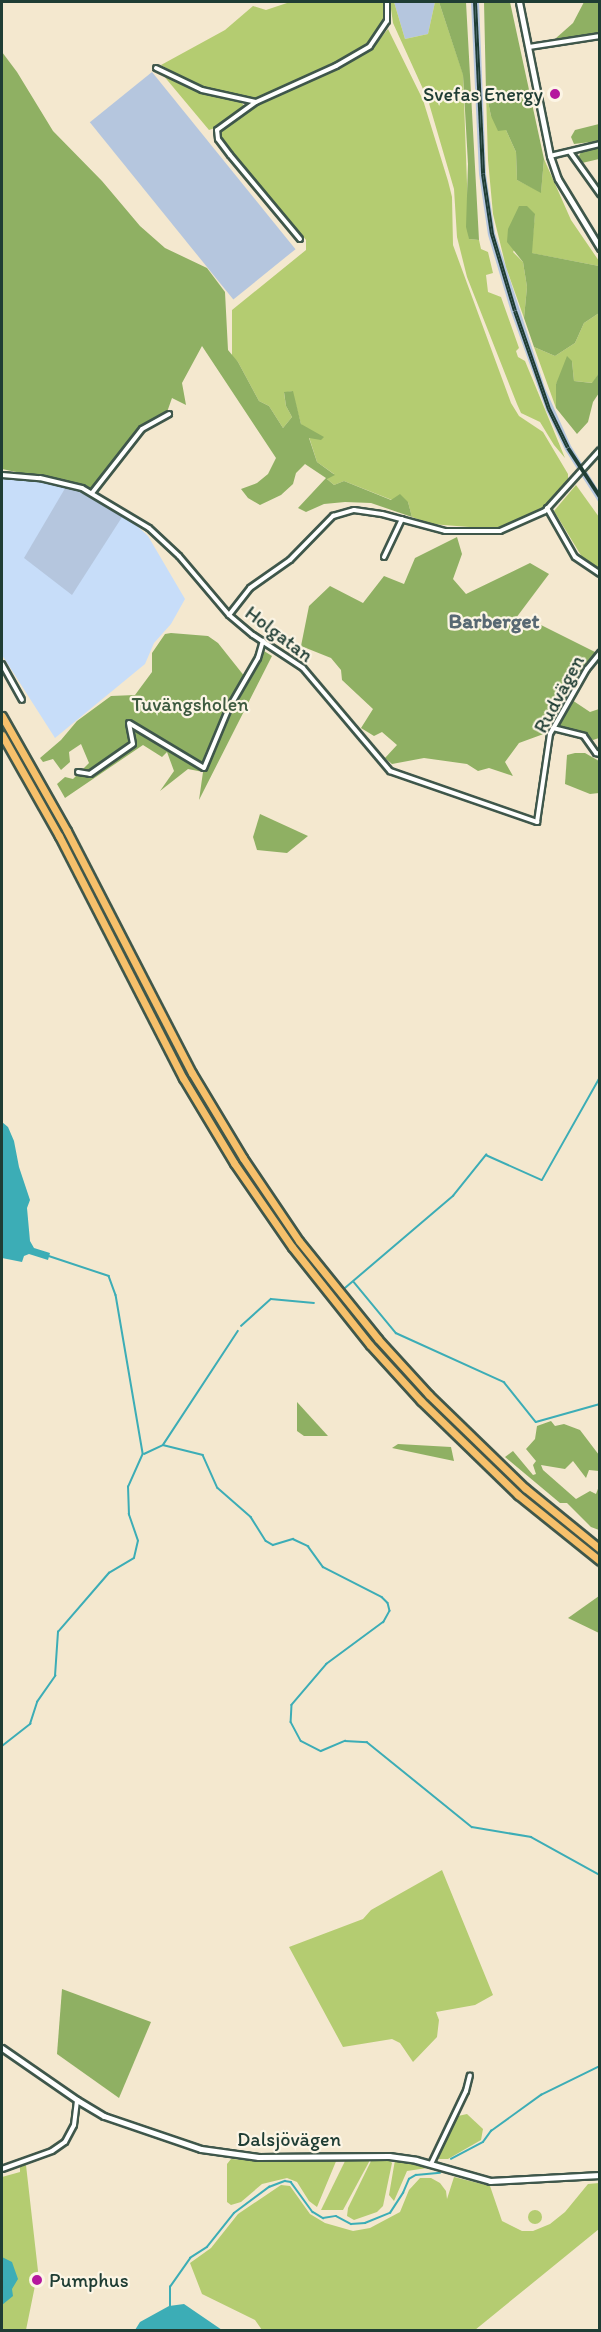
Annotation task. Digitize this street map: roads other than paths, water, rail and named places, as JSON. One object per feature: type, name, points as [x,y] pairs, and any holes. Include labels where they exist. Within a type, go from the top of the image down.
[{"type":"highway","points":[[2,716],[67,831],[192,1073],[243,1158],[299,1241],[378,1339],[429,1395],[525,1488],[600,1549]]},
{"type":"highway","points":[[2,735],[59,836],[183,1078],[234,1163],[292,1247],[370,1345],[421,1401],[518,1495],[600,1561]]},
{"type":"street","points":[[210,135],[256,102],[354,57],[370,46],[387,21],[387,2]]},
{"type":"street","points":[[519,2],[550,156],[558,179],[600,248]]},
{"type":"street","points":[[529,47],[600,36]]},
{"type":"street","points":[[156,68],[202,90],[256,102]]},
{"type":"street","points":[[217,130],[218,139],[230,155],[300,239]]},
{"type":"street","points":[[550,156],[600,144]]},
{"type":"street","points":[[570,152],[600,194]]},
{"type":"street","points":[[92,493],[142,429],[169,414]]},
{"type":"street","points":[[229,615],[250,588],[290,560],[333,516],[354,510],[402,519],[446,531],[495,532],[525,522],[548,508],[600,450]]},
{"type":"street","name":"Holgatan","points":[[2,475],[63,482],[92,493],[161,538],[229,615],[303,668],[390,771],[537,822]]},
{"type":"street","points":[[548,508],[575,557],[600,574]]},
{"type":"street","points":[[384,557],[402,519]]},
{"type":"street","points":[[78,772],[90,774],[107,759],[133,744],[129,723],[204,768],[229,708],[258,657],[263,641]]},
{"type":"street","name":"Rudvägen","points":[[537,822],[550,734],[587,669],[600,653]]},
{"type":"street","points":[[2,664],[22,700]]},
{"type":"street","points":[[553,728],[584,736],[596,753],[600,754]]},
{"type":"street","name":"Dalsjövägen","points":[[2,2048],[104,2116],[201,2149],[258,2157],[362,2154],[431,2164],[490,2181],[600,2175]]},
{"type":"street","points":[[431,2164],[466,2091],[470,2075]]},
{"type":"street","points":[[2,2169],[52,2151],[65,2142],[74,2125],[77,2100]]},
{"type":"water","points":[[2,1122],[8,1127],[14,1141],[19,1167],[30,1200],[27,1208],[30,1241],[34,1248],[50,1253],[48,1260],[29,1254],[24,1256],[22,1262],[2,1258]]},
{"type":"water","points":[[2,2257],[12,2262],[18,2279],[12,2289],[13,2296],[2,2305]]},
{"type":"water","points":[[184,2304],[222,2330],[135,2330],[140,2322],[169,2306]]},
{"type":"waterway","points":[[345,1288],[453,1196],[486,1155],[542,1180],[600,1077]]},
{"type":"waterway","points":[[49,1256],[109,1276],[116,1295],[143,1453]]},
{"type":"waterway","points":[[354,1282],[396,1333],[504,1382],[536,1422],[600,1404]]},
{"type":"waterway","points":[[241,1326],[271,1299],[314,1303]]},
{"type":"waterway","points":[[144,1454],[163,1445],[238,1331]]},
{"type":"waterway","points":[[163,1445],[203,1455],[218,1488],[251,1517],[266,1541],[273,1545],[293,1539],[308,1546],[323,1567],[382,1597],[388,1603],[390,1611],[384,1622],[327,1664],[292,1705],[291,1722],[301,1741],[321,1751],[345,1741],[367,1742],[472,1827],[531,1837],[600,1875]]},
{"type":"waterway","points":[[2,1746],[30,1724],[37,1702],[55,1676],[58,1632],[109,1573],[134,1558],[138,1541],[129,1515],[128,1487],[143,1454]]},
{"type":"waterway","points":[[451,2159],[483,2142],[491,2131],[541,2095],[600,2066]]},
{"type":"waterway","points":[[170,2307],[170,2287],[190,2258],[207,2247],[234,2213],[269,2187],[285,2181],[291,2182],[313,2212],[323,2218],[336,2216],[351,2224],[365,2223],[390,2213],[409,2179],[416,2175],[440,2173]]},
{"type":"railway","points":[[475,2],[483,174],[492,234],[515,311],[549,409],[568,448],[600,497]]},
{"type":"place","name":"Svefas Energy","points":[[555,94]]},
{"type":"place","name":"Pumphus","points":[[37,2280]]},
{"type":"district","name":"Barberget","points":[[494,621]]},
{"type":"park label","name":"Tuvängsholen","points":[[190,704]]}]
